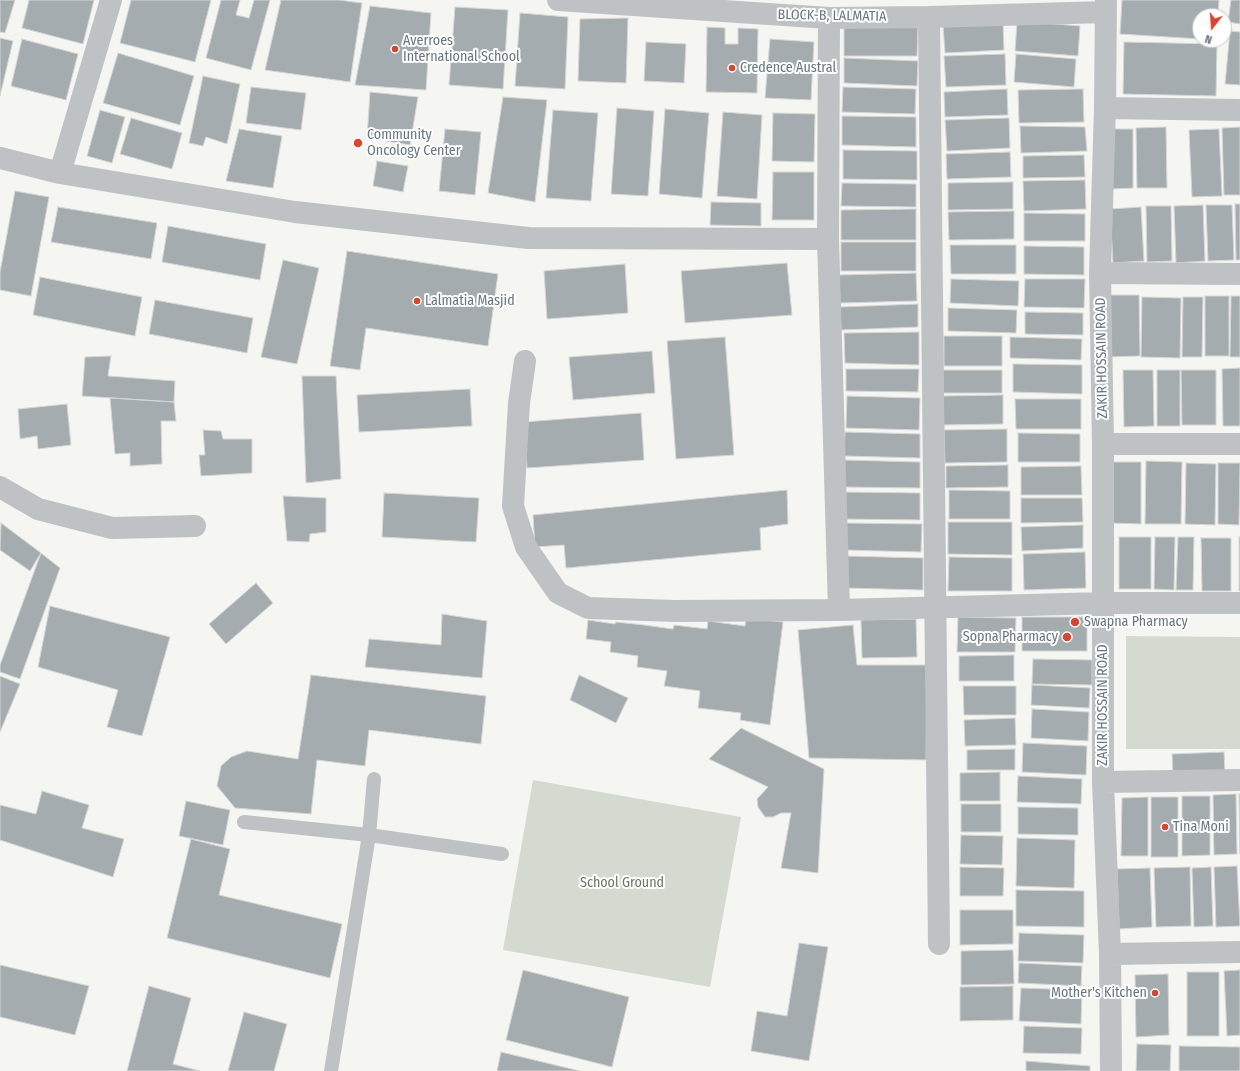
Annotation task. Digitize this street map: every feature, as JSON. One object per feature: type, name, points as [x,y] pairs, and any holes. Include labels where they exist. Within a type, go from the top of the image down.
[{"type":"street","points":[[60,173],[111,0]]},
{"type":"street","name":"BLOCK-B, LALMATIA","points":[[564,0],[829,18],[929,17],[1106,6]]},
{"type":"street","name":"ZAKIR HOSSAIN ROAD","points":[[1106,6],[1105,108],[1100,273],[1103,444],[1103,782],[1110,954],[1111,1071]]},
{"type":"street","points":[[929,17],[939,944]]},
{"type":"street","points":[[829,18],[828,238],[839,610]]},
{"type":"street","points":[[1105,108],[1240,110]]},
{"type":"street","points":[[0,158],[60,173],[295,212],[528,238],[828,238]]},
{"type":"street","points":[[1100,273],[1240,274]]},
{"type":"street","points":[[525,360],[519,403],[514,506],[526,547],[558,593],[588,608],[675,611],[839,610],[936,609],[1103,604],[1240,604]]},
{"type":"street","points":[[1103,444],[1240,444]]},
{"type":"street","points":[[0,487],[38,508],[112,528],[195,526]]},
{"type":"street","name":"ZAKIR HOSSAIN ROAD","points":[[1103,782],[1240,780]]},
{"type":"street","points":[[1110,954],[1240,952]]},
{"type":"lane","points":[[331,1071],[369,835],[374,779]]},
{"type":"lane","points":[[244,822],[369,835],[502,854]]},
{"type":"green space","points":[[1126,636],[1240,637],[1240,749],[1126,749]]},
{"type":"green space","name":"School Ground","points":[[533,780],[741,817],[710,987],[503,950]]},
{"type":"building","points":[[0,0],[15,0],[5,33],[0,32]]},
{"type":"building","points":[[29,0],[94,0],[83,44],[22,28]]},
{"type":"building","points":[[131,0],[211,0],[195,62],[120,43]]},
{"type":"building","points":[[221,0],[240,0],[236,15],[249,18],[254,0],[270,0],[251,70],[206,58]]},
{"type":"building","points":[[281,0],[339,0],[362,3],[350,82],[265,70]]},
{"type":"building","points":[[1122,0],[1219,0],[1218,8],[1192,8],[1192,38],[1120,34]]},
{"type":"building","points":[[1231,0],[1240,0],[1240,24],[1232,23],[1232,8],[1230,8]]},
{"type":"building","name":"Averroes International School","points":[[370,6],[431,13],[426,90],[355,85]]},
{"type":"building","points":[[455,7],[508,10],[503,89],[449,85]]},
{"type":"building","points":[[520,13],[568,17],[565,89],[515,86]]},
{"type":"building","points":[[628,18],[626,83],[578,81],[580,19]]},
{"type":"building","points":[[1017,21],[1080,26],[1078,56],[1015,51]]},
{"type":"building","points":[[1003,23],[1004,50],[945,53],[943,26]]},
{"type":"building","points":[[844,25],[918,25],[917,56],[844,56]]},
{"type":"building","name":"Credence Austral","points":[[707,27],[725,28],[725,44],[738,44],[738,28],[758,29],[757,93],[706,92]]},
{"type":"building","points":[[1232,31],[1240,32],[1240,85],[1225,84],[1228,48],[1232,48]]},
{"type":"building","points":[[0,38],[13,41],[0,96]]},
{"type":"building","points":[[22,39],[78,54],[66,100],[11,86]]},
{"type":"building","points":[[770,39],[814,42],[811,100],[765,98]]},
{"type":"building","points":[[646,42],[686,44],[684,83],[644,81]]},
{"type":"building","points":[[1124,42],[1192,43],[1192,48],[1217,48],[1216,96],[1123,94]]},
{"type":"building","points":[[118,53],[194,76],[180,125],[103,103]]},
{"type":"building","points":[[1005,54],[1006,85],[946,87],[944,56]]},
{"type":"building","points":[[1016,54],[1076,59],[1074,87],[1014,82]]},
{"type":"building","points":[[844,58],[918,61],[917,86],[844,83]]},
{"type":"building","points":[[203,76],[240,84],[227,144],[206,137],[203,146],[189,143]]},
{"type":"building","points":[[251,87],[306,93],[301,130],[246,123]]},
{"type":"building","points":[[843,87],[916,89],[915,114],[842,112]]},
{"type":"building","points":[[1007,89],[1008,115],[945,117],[944,92]]},
{"type":"building","points":[[1083,89],[1084,122],[1019,123],[1018,90]]},
{"type":"building","points":[[370,92],[418,97],[410,145],[367,138]]},
{"type":"building","points":[[503,97],[547,100],[535,202],[488,193]]},
{"type":"building","points":[[617,108],[654,111],[648,196],[611,194]]},
{"type":"building","points":[[665,109],[709,113],[702,198],[659,194]]},
{"type":"building","points":[[100,110],[125,117],[112,163],[87,156]]},
{"type":"building","points":[[553,110],[598,113],[591,201],[546,198]]},
{"type":"building","points":[[723,112],[762,115],[757,199],[717,196]]},
{"type":"building","points":[[773,113],[815,114],[814,162],[772,161]]},
{"type":"building","points":[[842,116],[916,117],[916,147],[842,145]]},
{"type":"building","points":[[131,118],[182,133],[172,169],[120,154]]},
{"type":"building","points":[[1009,118],[1010,148],[947,151],[945,120]]},
{"type":"building","points":[[1020,126],[1085,127],[1087,151],[1021,153]]},
{"type":"building","points":[[1166,127],[1167,188],[1137,188],[1136,128]]},
{"type":"building","points":[[1240,127],[1240,195],[1224,195],[1222,128]]},
{"type":"building","points":[[239,129],[282,136],[273,188],[226,181]]},
{"type":"building","points":[[445,129],[481,132],[475,195],[439,191]]},
{"type":"building","points":[[1111,129],[1133,129],[1133,188],[1111,189]]},
{"type":"building","points":[[1219,129],[1222,196],[1192,197],[1189,130]]},
{"type":"building","points":[[843,150],[917,151],[917,180],[843,179]]},
{"type":"building","points":[[1010,152],[1011,177],[947,179],[946,154]]},
{"type":"building","points":[[1084,155],[1085,177],[1023,178],[1023,156]]},
{"type":"building","points":[[377,161],[408,166],[403,192],[373,186]]},
{"type":"building","points":[[773,172],[814,172],[814,220],[772,220]]},
{"type":"building","points":[[1085,180],[1086,209],[1024,211],[1023,181]]},
{"type":"building","points":[[1013,182],[1013,209],[948,210],[948,183]]},
{"type":"building","points":[[842,183],[916,184],[916,207],[841,206]]},
{"type":"building","points":[[15,191],[49,197],[31,296],[0,290],[0,272]]},
{"type":"building","points":[[711,202],[761,203],[761,226],[710,225]]},
{"type":"building","points":[[1235,204],[1240,204],[1240,260],[1236,260]]},
{"type":"building","points":[[1203,205],[1205,261],[1176,263],[1174,206]]},
{"type":"building","points":[[1206,205],[1232,205],[1234,260],[1208,261]]},
{"type":"building","points":[[1146,206],[1171,206],[1172,261],[1147,262]]},
{"type":"building","points":[[58,207],[157,223],[151,259],[51,242]]},
{"type":"building","points":[[1141,207],[1144,261],[1113,263],[1110,209]]},
{"type":"building","points":[[916,209],[916,240],[841,240],[841,210]]},
{"type":"building","points":[[1014,211],[1014,239],[949,240],[948,212]]},
{"type":"building","points":[[1024,213],[1085,214],[1085,241],[1024,241]]},
{"type":"building","points":[[168,226],[266,244],[260,280],[162,262]]},
{"type":"building","points":[[841,242],[916,242],[916,271],[841,271]]},
{"type":"building","points":[[950,245],[1016,245],[1016,274],[951,274]]},
{"type":"building","points":[[1024,246],[1084,247],[1084,275],[1024,274]]},
{"type":"building","name":"Lalmatia Masjid","points":[[347,251],[498,274],[488,346],[366,328],[360,370],[330,366]]},
{"type":"building","points":[[283,260],[319,268],[297,364],[261,357]]},
{"type":"building","points":[[787,263],[792,315],[685,323],[681,271]]},
{"type":"building","points":[[625,264],[628,313],[547,319],[544,271]]},
{"type":"building","points":[[916,273],[917,301],[840,303],[839,275]]},
{"type":"building","points":[[40,277],[142,297],[135,336],[33,315]]},
{"type":"building","points":[[951,279],[1019,281],[1018,306],[950,303]]},
{"type":"building","points":[[1025,279],[1085,279],[1084,308],[1024,307]]},
{"type":"building","points":[[1106,295],[1139,295],[1140,356],[1107,357]]},
{"type":"building","points":[[1205,296],[1229,296],[1229,356],[1205,356]]},
{"type":"building","points":[[1231,296],[1240,296],[1240,357],[1230,357]]},
{"type":"building","points":[[1142,297],[1181,298],[1180,358],[1141,357]]},
{"type":"building","points":[[1183,297],[1203,297],[1202,357],[1182,357]]},
{"type":"building","points":[[155,300],[253,318],[247,353],[149,334]]},
{"type":"building","points":[[918,304],[918,327],[841,330],[840,307]]},
{"type":"building","points":[[948,308],[1017,310],[1016,333],[948,331]]},
{"type":"building","points":[[1025,312],[1083,313],[1083,335],[1025,334]]},
{"type":"building","points":[[919,332],[919,365],[845,363],[844,333]]},
{"type":"building","points":[[944,336],[1002,336],[1002,366],[944,366]]},
{"type":"building","points":[[725,337],[734,455],[676,459],[667,341]]},
{"type":"building","points":[[1010,337],[1082,339],[1081,360],[1010,358]]},
{"type":"building","points":[[652,351],[655,393],[573,400],[569,357]]},
{"type":"building","points":[[111,356],[108,376],[175,381],[174,402],[82,396],[85,357]]},
{"type":"building","points":[[1013,364],[1082,365],[1082,394],[1013,392]]},
{"type":"building","points":[[1240,368],[1240,426],[1223,426],[1222,369]]},
{"type":"building","points":[[846,369],[919,369],[918,392],[846,391]]},
{"type":"building","points":[[943,370],[1002,370],[1002,393],[943,393]]},
{"type":"building","points":[[1123,370],[1153,370],[1154,426],[1124,427]]},
{"type":"building","points":[[1157,370],[1180,370],[1180,426],[1157,426]]},
{"type":"building","points":[[1181,370],[1216,370],[1216,425],[1182,425]]},
{"type":"building","points":[[302,376],[336,376],[341,479],[306,483]]},
{"type":"building","points":[[470,389],[472,426],[359,432],[357,395]]},
{"type":"building","points":[[1003,395],[1003,424],[941,425],[941,396]]},
{"type":"building","points":[[847,396],[920,398],[919,430],[846,428]]},
{"type":"building","points":[[110,398],[174,402],[176,421],[161,421],[162,464],[130,466],[130,453],[115,454]]},
{"type":"building","points":[[1015,399],[1081,399],[1081,429],[1016,429]]},
{"type":"building","points":[[67,404],[71,445],[38,449],[37,436],[20,439],[18,409]]},
{"type":"building","points":[[641,413],[644,460],[527,468],[524,422]]},
{"type":"building","points":[[1007,429],[1007,462],[945,463],[944,430]]},
{"type":"building","points":[[203,430],[221,431],[223,439],[252,439],[252,473],[201,476],[199,455],[205,455]]},
{"type":"building","points":[[845,432],[920,434],[920,458],[844,456]]},
{"type":"building","points":[[1018,433],[1080,434],[1080,462],[1018,462]]},
{"type":"building","points":[[843,460],[920,462],[920,488],[843,487]]},
{"type":"building","points":[[1146,461],[1182,462],[1181,524],[1145,524]]},
{"type":"building","points":[[1110,462],[1141,462],[1141,524],[1110,523]]},
{"type":"building","points":[[1186,463],[1216,464],[1215,525],[1185,524]]},
{"type":"building","points":[[1218,463],[1240,463],[1239,525],[1218,524]]},
{"type":"building","points":[[1008,465],[1008,487],[946,488],[946,466]]},
{"type":"building","points":[[1081,466],[1082,495],[1021,495],[1021,467]]},
{"type":"building","points":[[787,490],[788,524],[760,528],[761,550],[566,568],[564,545],[535,547],[533,515]]},
{"type":"building","points":[[949,490],[1010,491],[1010,519],[949,519]]},
{"type":"building","points":[[841,492],[920,493],[920,520],[841,519]]},
{"type":"building","points":[[384,493],[479,498],[476,542],[382,537]]},
{"type":"building","points":[[283,496],[326,498],[326,532],[310,534],[309,542],[287,541]]},
{"type":"building","points":[[1021,498],[1082,498],[1083,522],[1021,523]]},
{"type":"building","points":[[948,522],[1012,522],[1012,555],[948,554]]},
{"type":"building","points":[[1,523],[41,553],[30,571],[0,550]]},
{"type":"building","points":[[843,523],[922,524],[921,552],[843,550]]},
{"type":"building","points":[[1083,525],[1083,548],[1022,551],[1021,527]]},
{"type":"building","points":[[1119,537],[1151,537],[1151,589],[1119,589]]},
{"type":"building","points":[[1155,537],[1175,537],[1174,590],[1154,589]]},
{"type":"building","points":[[1178,537],[1194,537],[1193,590],[1176,590]]},
{"type":"building","points":[[1240,537],[1240,591],[1239,591]]},
{"type":"building","points":[[1201,538],[1231,538],[1231,591],[1202,591]]},
{"type":"building","points":[[1085,552],[1086,588],[1024,590],[1023,554]]},
{"type":"building","points":[[41,553],[60,568],[20,679],[0,672],[0,665]]},
{"type":"building","points":[[846,556],[923,558],[923,590],[845,588]]},
{"type":"building","points":[[949,557],[1012,558],[1012,591],[948,591]]},
{"type":"building","points":[[256,583],[273,603],[226,644],[209,624]]},
{"type":"building","points":[[50,606],[170,637],[142,736],[107,727],[118,690],[38,667]]},
{"type":"building","points":[[442,614],[487,621],[482,678],[365,667],[369,639],[441,645]]},
{"type":"building","points":[[958,617],[1016,618],[1015,652],[957,652]]},
{"type":"building","points":[[1022,617],[1087,617],[1087,651],[1022,651]]},
{"type":"building","points":[[746,618],[783,622],[770,725],[740,720],[741,713],[698,708],[700,691],[664,686],[667,671],[637,667],[638,656],[610,652],[611,642],[586,639],[588,620],[673,629],[674,625],[707,629],[708,621],[745,626]]},
{"type":"building","points":[[916,619],[917,657],[862,658],[861,620]]},
{"type":"building","points":[[853,625],[857,665],[927,665],[926,760],[809,758],[798,630]]},
{"type":"building","points":[[1014,655],[1014,681],[959,681],[959,656]]},
{"type":"building","points":[[1033,659],[1092,660],[1092,685],[1032,684]]},
{"type":"building","points":[[311,675],[486,696],[481,744],[369,730],[365,766],[317,760],[311,814],[235,808],[217,786],[221,766],[231,757],[247,751],[298,759]]},
{"type":"building","points":[[579,675],[628,698],[616,723],[570,700]]},
{"type":"building","points":[[0,676],[20,684],[0,732]]},
{"type":"building","points":[[1032,685],[1090,688],[1089,708],[1031,705]]},
{"type":"building","points":[[963,686],[1016,686],[1016,715],[964,715]]},
{"type":"building","points":[[1032,709],[1089,712],[1088,741],[1031,738]]},
{"type":"building","points":[[1015,718],[1016,745],[965,746],[964,720]]},
{"type":"building","points":[[741,728],[824,769],[818,873],[781,868],[791,813],[781,813],[773,817],[765,817],[758,807],[757,799],[768,787],[709,759]]},
{"type":"building","points":[[1023,743],[1087,746],[1086,775],[1022,772]]},
{"type":"building","points":[[1015,749],[1015,770],[967,770],[967,750]]},
{"type":"building","points":[[1224,752],[1225,775],[1173,777],[1172,754]]},
{"type":"building","points":[[1000,772],[1000,801],[960,801],[960,773]]},
{"type":"building","points":[[1018,776],[1082,779],[1081,804],[1017,802]]},
{"type":"building","points":[[42,791],[89,805],[82,828],[124,839],[113,877],[0,840],[0,805],[36,814]]},
{"type":"building","points":[[1236,794],[1237,854],[1214,855],[1213,795]]},
{"type":"building","points":[[1239,794],[1240,794],[1240,854]]},
{"type":"building","points":[[1182,796],[1210,796],[1210,855],[1182,856]]},
{"type":"building","points":[[1148,797],[1148,856],[1121,856],[1122,798]]},
{"type":"building","name":"Tina Moni","points":[[1151,797],[1178,797],[1178,857],[1151,857]]},
{"type":"building","points":[[186,801],[230,810],[223,845],[179,836]]},
{"type":"building","points":[[961,804],[1001,804],[1001,832],[961,832]]},
{"type":"building","points":[[1018,807],[1078,808],[1078,835],[1018,834]]},
{"type":"building","points":[[961,835],[1003,836],[1002,865],[960,864]]},
{"type":"building","points":[[1017,838],[1075,840],[1074,888],[1016,886]]},
{"type":"building","points":[[191,839],[230,849],[219,895],[342,924],[330,978],[167,938]]},
{"type":"building","points":[[1237,866],[1240,926],[1216,927],[1214,867]]},
{"type":"building","points":[[960,867],[1004,868],[1003,896],[960,896]]},
{"type":"building","points":[[1190,867],[1191,926],[1156,927],[1154,868]]},
{"type":"building","points":[[1211,867],[1213,926],[1194,927],[1192,868]]},
{"type":"building","points":[[1150,868],[1152,927],[1119,929],[1117,869]]},
{"type":"building","points":[[1016,890],[1084,891],[1084,927],[1016,926]]},
{"type":"building","points":[[960,910],[1013,910],[1013,944],[960,945]]},
{"type":"building","points":[[1019,933],[1084,935],[1083,963],[1018,961]]},
{"type":"building","points":[[799,943],[828,947],[809,1061],[751,1051],[757,1011],[787,1016]]},
{"type":"building","points":[[1013,950],[1014,984],[961,985],[961,951]]},
{"type":"building","points":[[1019,963],[1082,966],[1081,986],[1018,983]]},
{"type":"building","points":[[0,965],[89,986],[75,1035],[0,1017]]},
{"type":"building","points":[[523,970],[629,997],[612,1067],[506,1040]]},
{"type":"building","points":[[1240,970],[1240,1035],[1227,1036],[1224,971]]},
{"type":"building","points":[[1187,972],[1219,972],[1219,1036],[1187,1036]]},
{"type":"building","points":[[1168,974],[1169,1035],[1136,1037],[1135,975]]},
{"type":"building","points":[[149,986],[191,998],[173,1064],[200,1071],[127,1071]]},
{"type":"building","points":[[1013,986],[1013,1020],[960,1021],[960,987]]},
{"type":"building","points":[[1021,988],[1082,990],[1081,1024],[1019,1021]]},
{"type":"building","points":[[244,1012],[287,1024],[274,1071],[228,1071]]},
{"type":"building","points":[[1024,1026],[1082,1028],[1081,1054],[1023,1053]]},
{"type":"building","points":[[1137,1044],[1171,1045],[1170,1071],[1136,1071]]},
{"type":"building","points":[[1179,1046],[1240,1047],[1240,1071],[1179,1071]]},
{"type":"building","points":[[501,1052],[580,1071],[497,1071]]},
{"type":"building","points":[[1026,1061],[1090,1066],[1090,1071],[1026,1071]]},
{"type":"place","name":"Averroes International School","points":[[395,49]]},
{"type":"place","name":"Credence Austral","points":[[732,68]]},
{"type":"place","name":"Community Oncology Center","points":[[358,143]]},
{"type":"place","name":"Lalmatia Masjid","points":[[417,301]]},
{"type":"place","name":"Swapna Pharmacy","points":[[1075,622]]},
{"type":"place","name":"Sopna Pharmacy","points":[[1067,637]]},
{"type":"place","name":"Tina Moni","points":[[1165,827]]},
{"type":"place","name":"Mother's Kitchen","points":[[1155,993]]}]
